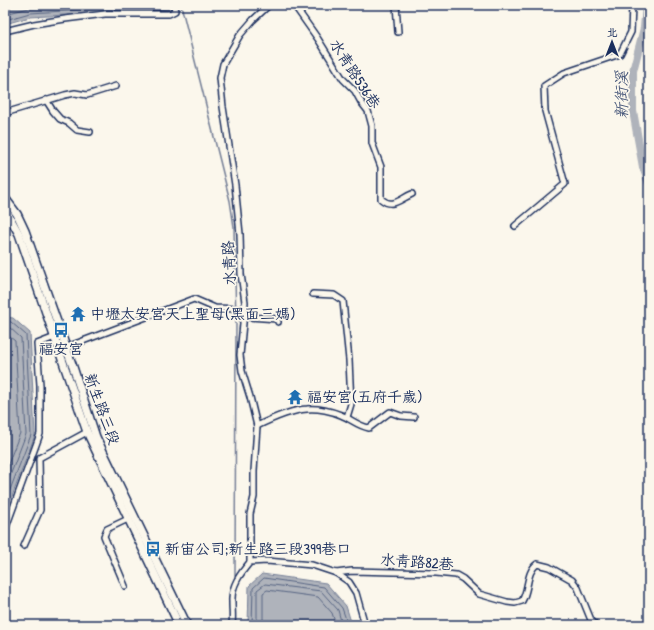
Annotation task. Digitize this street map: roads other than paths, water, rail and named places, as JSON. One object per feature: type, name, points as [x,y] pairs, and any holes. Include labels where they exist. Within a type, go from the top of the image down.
[{"type":"main road","name":"新生路三段","points":[[5,198],[17,214],[25,231],[63,349],[87,432],[179,625]]},
{"type":"main road","name":"新生路三段","points":[[5,209],[19,234],[55,337],[63,349],[96,436],[187,625]]},
{"type":"street","points":[[5,31],[34,24],[105,14],[169,14],[175,11],[174,5]]},
{"type":"street","name":"水青路","points":[[250,562],[250,514],[254,497],[257,426],[242,371],[240,355],[245,313],[235,185],[220,78],[223,64],[240,35],[269,5]]},
{"type":"street","name":"水青路536巷","points":[[294,5],[318,39],[343,79],[356,91],[361,102],[368,111],[372,126],[372,143],[381,167],[381,199],[385,203],[396,203],[412,194]]},
{"type":"street","points":[[396,5],[398,32]]},
{"type":"street","points":[[515,226],[565,184],[545,111],[544,86],[564,73],[620,54],[631,32],[632,5]]},
{"type":"street","points":[[5,113],[46,100],[76,93],[87,95],[116,86]]},
{"type":"street","points":[[46,100],[53,111],[60,118],[77,130],[90,132]]},
{"type":"street","points":[[313,294],[334,295],[343,301],[349,360],[351,404],[347,417]]},
{"type":"street","points":[[63,349],[194,299],[215,308],[239,309],[248,317],[271,318],[277,319],[278,322]]},
{"type":"street","points":[[5,530],[40,434],[40,385],[37,344],[55,337]]},
{"type":"street","points":[[257,426],[289,414],[308,409],[334,412],[369,428],[390,412],[401,416],[414,417]]},
{"type":"street","points":[[24,546],[40,510],[39,458],[87,432]]},
{"type":"street","points":[[125,586],[104,536],[107,529],[128,519]]},
{"type":"street","name":"水青路82巷","points":[[250,562],[267,561],[312,566],[336,572],[436,573],[456,576],[463,579],[479,594],[515,603],[522,601],[525,597],[532,568],[537,564],[549,567],[572,580],[578,588],[591,620],[596,625]]},
{"type":"street","points":[[232,625],[233,587],[241,573],[250,562]]},
{"type":"street","points":[[336,572],[349,582],[356,593],[365,625]]},
{"type":"water","points":[[5,5],[170,5],[171,9],[30,17],[5,24]]},
{"type":"water","points":[[5,317],[13,318],[30,333],[35,435],[5,515]]},
{"type":"water","points":[[262,574],[326,583],[346,606],[352,625],[248,625],[249,586]]},
{"type":"waterway","points":[[181,5],[230,201],[234,227],[236,324],[235,577]]},
{"type":"waterway","name":"新街溪","points":[[646,5],[644,28],[633,71],[633,111],[643,167],[649,184]]},
{"type":"place","name":"中壢太安宮天上聖母(黑面三媽)","points":[[78,314]]},
{"type":"place","name":"福安宮","points":[[61,330]]},
{"type":"place","name":"福安宮(五府千歲)","points":[[295,397]]},
{"type":"place","name":"新宙公司;新生路三段399巷口","points":[[153,549]]}]
